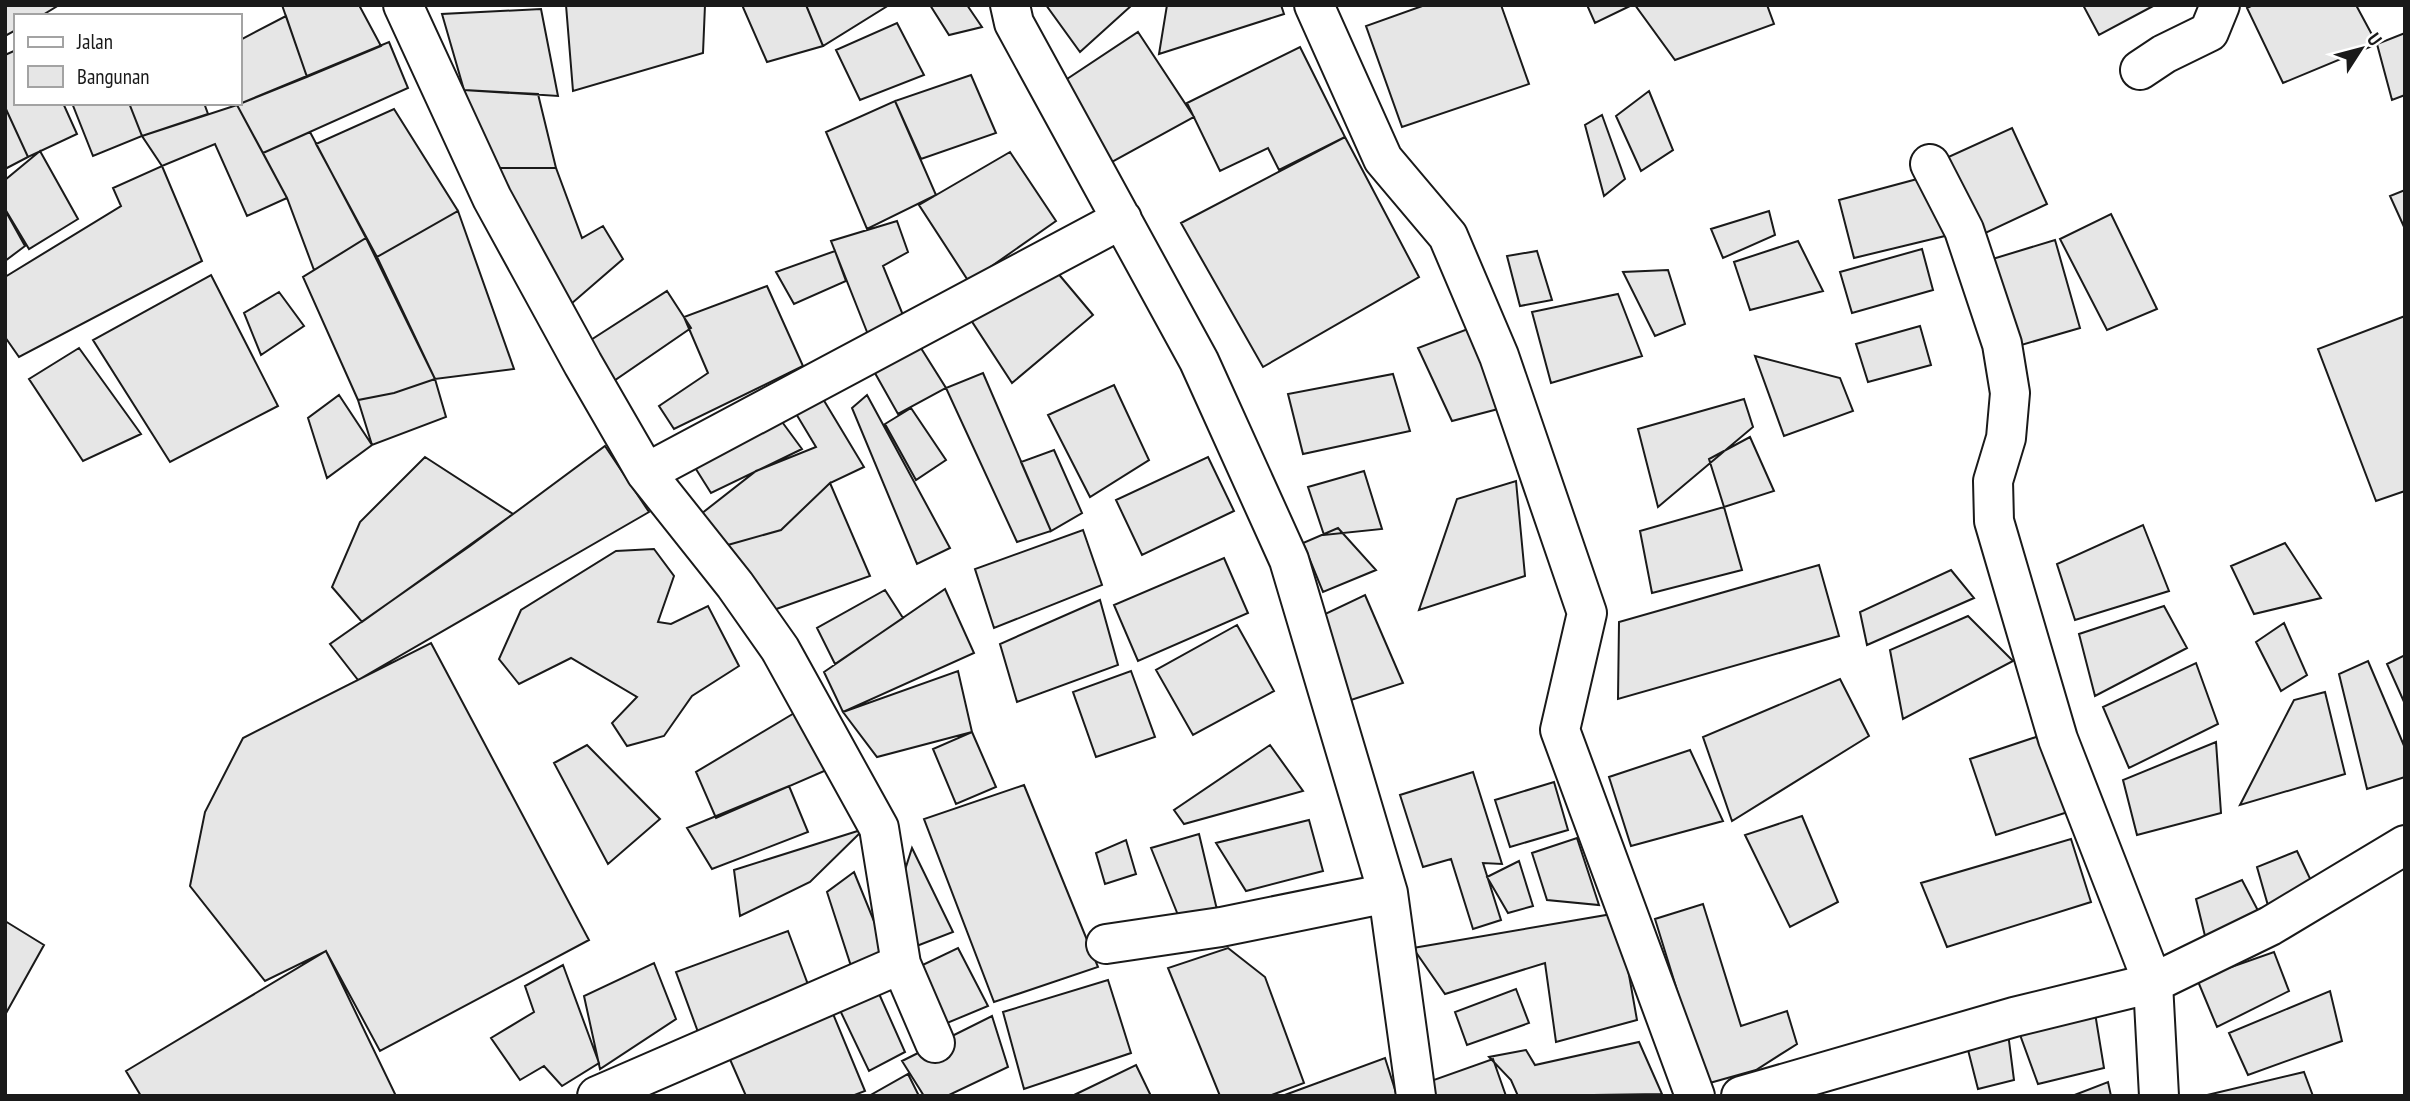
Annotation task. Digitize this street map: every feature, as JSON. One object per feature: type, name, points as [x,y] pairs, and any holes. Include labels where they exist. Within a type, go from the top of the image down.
[{"type":"street","points":[[403,5],[492,198],[583,365],[646,473],[735,585],[780,649],[879,828],[901,964],[935,1043]]},
{"type":"street","points":[[1010,5],[1014,23],[1199,361],[1289,560],[1388,893],[1416,1096]]},
{"type":"street","points":[[1314,5],[1383,159],[1448,236],[1499,356],[1587,613],[1560,730],[1695,1096]]},
{"type":"street","points":[[2140,70],[2164,54],[2209,32],[2220,5]]},
{"type":"street","points":[[1930,164],[1964,230],[2002,344],[2010,393],[2006,438],[1993,481],[1994,521],[2058,739],[2152,983],[2159,1096]]},
{"type":"street","points":[[646,473],[1122,219]]},
{"type":"street","points":[[1741,1096],[2014,1017],[2152,983],[2270,926],[2405,845]]},
{"type":"street","points":[[1106,944],[1221,928],[1388,893]]},
{"type":"street","points":[[597,1096],[901,964]]},
{"type":"building","points":[[5,5],[59,5],[44,14],[14,14],[14,31],[5,36]]},
{"type":"building","points":[[282,5],[359,5],[381,46],[307,77]]},
{"type":"building","points":[[566,5],[705,5],[703,53],[573,91]]},
{"type":"building","points":[[742,5],[806,5],[823,46],[767,62]]},
{"type":"building","points":[[806,5],[889,5],[823,46]]},
{"type":"building","points":[[930,5],[967,5],[982,27],[949,35]]},
{"type":"building","points":[[1046,5],[1132,5],[1080,52]]},
{"type":"building","points":[[1167,5],[1281,5],[1284,14],[1159,54]]},
{"type":"building","points":[[1425,5],[1501,5],[1529,84],[1402,127],[1366,26]]},
{"type":"building","points":[[1587,5],[1632,5],[1595,23]]},
{"type":"building","points":[[1635,5],[1767,5],[1774,24],[1675,60]]},
{"type":"building","points":[[2083,5],[2155,5],[2099,35]]},
{"type":"building","points":[[2253,5],[2356,5],[2377,44],[2283,83],[2247,8]]},
{"type":"building","points":[[541,9],[558,96],[464,90],[442,14]]},
{"type":"building","points":[[286,16],[307,77],[242,103],[242,39]]},
{"type":"building","points":[[897,23],[924,75],[860,100],[836,50]]},
{"type":"building","points":[[1138,32],[1194,117],[1112,162],[1064,81]]},
{"type":"building","points":[[2405,33],[2405,95],[2392,100],[2377,44]]},
{"type":"building","points":[[389,42],[408,88],[263,153],[237,105]]},
{"type":"building","points":[[1300,47],[1345,137],[1279,170],[1268,148],[1220,171],[1187,103]]},
{"type":"building","points":[[14,51],[14,105],[64,105],[77,134],[28,157],[5,107],[5,55]]},
{"type":"building","points":[[971,75],[996,133],[921,159],[895,101]]},
{"type":"building","points":[[464,90],[538,94],[556,168],[493,168]]},
{"type":"building","points":[[1649,91],[1673,150],[1641,171],[1616,116]]},
{"type":"building","points":[[895,101],[936,195],[867,229],[826,132]]},
{"type":"building","points":[[73,105],[130,105],[142,136],[93,156]]},
{"type":"building","points":[[130,105],[205,105],[208,114],[142,136]]},
{"type":"building","points":[[237,105],[287,198],[247,216],[215,144],[162,166],[142,136]]},
{"type":"building","points":[[5,107],[28,157],[5,169]]},
{"type":"building","points":[[394,109],[458,211],[377,257],[316,144]]},
{"type":"building","points":[[1602,115],[1625,179],[1604,196],[1585,125]]},
{"type":"building","points":[[2012,128],[2047,204],[1979,236],[1944,159]]},
{"type":"building","points":[[310,132],[366,238],[314,270],[287,198],[263,153]]},
{"type":"building","points":[[1345,137],[1419,277],[1263,367],[1181,223]]},
{"type":"building","points":[[40,151],[78,219],[29,249],[5,209],[5,180]]},
{"type":"building","points":[[1010,152],[1056,221],[969,282],[919,205]]},
{"type":"building","points":[[162,166],[202,261],[19,357],[5,337],[5,277],[121,206],[113,188]]},
{"type":"building","points":[[493,168],[556,168],[582,238],[603,226],[623,259],[571,304]]},
{"type":"building","points":[[1921,178],[1949,235],[1854,258],[1839,200]]},
{"type":"building","points":[[2405,190],[2405,229],[2390,196]]},
{"type":"building","points":[[5,210],[25,246],[5,261]]},
{"type":"building","points":[[458,211],[514,369],[435,379],[377,257]]},
{"type":"building","points":[[1769,211],[1775,235],[1723,258],[1711,229]]},
{"type":"building","points":[[2111,214],[2157,309],[2107,330],[2060,239]]},
{"type":"building","points":[[897,221],[908,252],[883,266],[905,320],[869,337],[831,241]]},
{"type":"building","points":[[366,238],[435,379],[394,393],[358,400],[303,277]]},
{"type":"building","points":[[2055,240],[2080,328],[2011,348],[1986,261]]},
{"type":"building","points":[[1798,241],[1823,291],[1750,310],[1734,262]]},
{"type":"building","points":[[1922,249],[1933,290],[1852,313],[1840,272]]},
{"type":"building","points":[[835,251],[846,281],[794,304],[776,272]]},
{"type":"building","points":[[1537,251],[1552,300],[1520,306],[1507,256]]},
{"type":"building","points":[[1668,270],[1685,324],[1655,336],[1623,272]]},
{"type":"building","points":[[1056,271],[1093,315],[1012,383],[969,317]]},
{"type":"building","points":[[211,275],[278,406],[170,462],[93,340]]},
{"type":"building","points":[[767,286],[803,366],[674,429],[659,406],[708,373],[684,317]]},
{"type":"building","points":[[667,291],[691,328],[605,387],[583,345]]},
{"type":"building","points":[[279,292],[304,326],[261,355],[244,313]]},
{"type":"building","points":[[1618,294],[1642,356],[1551,383],[1532,312]]},
{"type":"building","points":[[2405,316],[2405,491],[2376,501],[2318,349]]},
{"type":"building","points":[[1920,326],[1931,365],[1868,382],[1856,344]]},
{"type":"building","points":[[1473,327],[1502,408],[1452,421],[1418,348]]},
{"type":"building","points":[[914,337],[946,388],[898,414],[871,366]]},
{"type":"building","points":[[79,348],[141,434],[83,461],[29,379]]},
{"type":"building","points":[[1755,356],[1840,378],[1853,411],[1784,436]]},
{"type":"building","points":[[983,373],[1051,531],[1017,542],[946,388]]},
{"type":"building","points":[[1393,374],[1410,431],[1303,454],[1288,394]]},
{"type":"building","points":[[435,379],[446,417],[372,445],[358,400],[394,393]]},
{"type":"building","points":[[1114,385],[1149,460],[1090,497],[1048,415]]},
{"type":"building","points":[[820,394],[864,467],[830,483],[781,530],[717,548],[692,521],[756,471],[816,447],[792,407]]},
{"type":"building","points":[[339,395],[372,445],[327,478],[308,418]]},
{"type":"building","points":[[867,395],[950,548],[917,564],[852,408]]},
{"type":"building","points":[[1744,399],[1753,427],[1658,507],[1638,429]]},
{"type":"building","points":[[911,408],[946,460],[916,480],[885,424]]},
{"type":"building","points":[[777,415],[802,449],[711,493],[689,458]]},
{"type":"building","points":[[1750,437],[1774,491],[1724,507],[1709,459]]},
{"type":"building","points":[[605,446],[649,512],[358,680],[330,644],[470,546]]},
{"type":"building","points":[[1054,450],[1082,513],[1051,531],[1021,462]]},
{"type":"building","points":[[425,457],[513,514],[362,622],[332,587],[360,522]]},
{"type":"building","points":[[1208,457],[1234,511],[1142,555],[1116,500]]},
{"type":"building","points":[[1364,471],[1382,529],[1324,535],[1308,487]]},
{"type":"building","points":[[1516,481],[1525,576],[1419,610],[1457,499]]},
{"type":"building","points":[[830,483],[870,576],[765,613],[717,548],[781,530]]},
{"type":"building","points":[[1724,507],[1742,570],[1652,593],[1640,531]]},
{"type":"building","points":[[2143,525],[2169,591],[2075,620],[2057,564]]},
{"type":"building","points":[[1338,528],[1376,570],[1323,592],[1303,543]]},
{"type":"building","points":[[1083,530],[1102,585],[994,628],[975,569]]},
{"type":"building","points":[[2285,543],[2321,598],[2254,614],[2231,566]]},
{"type":"building","points":[[654,549],[674,576],[658,622],[671,624],[708,606],[739,666],[692,696],[664,736],[627,746],[612,723],[637,697],[571,658],[519,684],[499,659],[521,610],[616,551]]},
{"type":"building","points":[[1224,558],[1248,613],[1138,661],[1114,605]]},
{"type":"building","points":[[1819,565],[1839,636],[1618,699],[1619,622]]},
{"type":"building","points":[[1951,570],[1974,598],[1867,645],[1860,612]]},
{"type":"building","points":[[945,589],[974,653],[843,712],[824,672]]},
{"type":"building","points":[[885,590],[903,618],[835,664],[817,628]]},
{"type":"building","points":[[1365,595],[1403,683],[1351,700],[1323,615]]},
{"type":"building","points":[[1100,600],[1118,665],[1017,702],[1000,644]]},
{"type":"building","points":[[2164,606],[2187,648],[2095,696],[2079,634]]},
{"type":"building","points":[[1968,616],[2013,661],[1903,719],[1890,650]]},
{"type":"building","points":[[2284,623],[2307,675],[2281,691],[2256,642]]},
{"type":"building","points":[[1237,625],[1274,691],[1193,735],[1156,670]]},
{"type":"building","points":[[431,643],[589,940],[380,1051],[326,951],[265,981],[190,886],[205,812],[243,738]]},
{"type":"building","points":[[2405,655],[2405,704],[2387,664]]},
{"type":"building","points":[[2368,661],[2405,748],[2405,777],[2367,789],[2339,674]]},
{"type":"building","points":[[2196,663],[2218,724],[2129,768],[2103,707]]},
{"type":"building","points":[[958,671],[972,732],[877,757],[843,712]]},
{"type":"building","points":[[1131,671],[1155,737],[1096,757],[1073,692]]},
{"type":"building","points":[[1840,679],[1869,736],[1732,821],[1703,737]]},
{"type":"building","points":[[2325,692],[2345,774],[2240,805],[2294,700]]},
{"type":"building","points":[[801,709],[838,765],[716,818],[696,772]]},
{"type":"building","points":[[972,732],[996,787],[956,804],[933,749]]},
{"type":"building","points":[[2048,733],[2074,810],[1996,835],[1970,759]]},
{"type":"building","points":[[2216,742],[2221,813],[2137,835],[2123,780]]},
{"type":"building","points":[[587,745],[660,819],[608,864],[554,763]]},
{"type":"building","points":[[1270,745],[1303,791],[1184,824],[1174,810]]},
{"type":"building","points":[[1690,750],[1723,821],[1631,846],[1609,777]]},
{"type":"building","points":[[1473,772],[1502,864],[1483,863],[1501,920],[1473,929],[1451,859],[1423,867],[1400,795]]},
{"type":"building","points":[[1554,782],[1568,830],[1510,847],[1495,800]]},
{"type":"building","points":[[1024,785],[1098,967],[994,1002],[924,819]]},
{"type":"building","points":[[789,786],[808,832],[712,869],[687,828]]},
{"type":"building","points":[[1802,816],[1838,902],[1790,927],[1745,835]]},
{"type":"building","points":[[1309,820],[1323,871],[1246,891],[1216,843]]},
{"type":"building","points":[[864,829],[810,882],[740,916],[734,870]]},
{"type":"building","points":[[1199,834],[1218,914],[1180,920],[1151,848]]},
{"type":"building","points":[[1577,838],[1599,905],[1547,900],[1532,853]]},
{"type":"building","points":[[2071,839],[2091,902],[1947,947],[1921,883]]},
{"type":"building","points":[[1126,840],[1136,874],[1105,884],[1096,853]]},
{"type":"building","points":[[912,848],[953,932],[901,952],[898,892]]},
{"type":"building","points":[[2297,851],[2314,887],[2269,909],[2257,867]]},
{"type":"building","points":[[1519,861],[1533,906],[1508,913],[1487,877]]},
{"type":"building","points":[[854,872],[889,958],[851,966],[827,892]]},
{"type":"building","points":[[2242,880],[2265,924],[2206,940],[2196,899]]},
{"type":"building","points":[[1703,904],[1741,1026],[1787,1011],[1797,1044],[1756,1070],[1706,1084],[1655,919]]},
{"type":"building","points":[[1618,913],[1637,1020],[1556,1042],[1545,963],[1445,994],[1413,948]]},
{"type":"building","points":[[5,921],[44,945],[5,1015]]},
{"type":"building","points":[[788,931],[810,990],[698,1032],[676,972]]},
{"type":"building","points":[[958,948],[988,1006],[935,1028],[910,971]]},
{"type":"building","points":[[1228,948],[1265,977],[1304,1083],[1269,1096],[1220,1096],[1168,968]]},
{"type":"building","points":[[326,951],[396,1096],[141,1096],[126,1071]]},
{"type":"building","points":[[2274,952],[2289,991],[2217,1027],[2197,979]]},
{"type":"building","points":[[654,963],[676,1019],[600,1069],[584,996]]},
{"type":"building","points":[[563,965],[599,1063],[562,1086],[544,1066],[520,1080],[491,1038],[534,1012],[525,986]]},
{"type":"building","points":[[1108,980],[1131,1053],[1024,1089],[1003,1012]]},
{"type":"building","points":[[876,987],[905,1052],[869,1071],[837,1004]]},
{"type":"building","points":[[1516,989],[1529,1023],[1467,1045],[1455,1012]]},
{"type":"building","points":[[2330,991],[2342,1041],[2248,1075],[2229,1033]]},
{"type":"building","points":[[831,1009],[865,1091],[852,1096],[746,1096],[725,1048]]},
{"type":"building","points":[[2095,1013],[2104,1068],[2038,1084],[2015,1021]]},
{"type":"building","points":[[992,1016],[1008,1067],[947,1096],[924,1096],[902,1061]]},
{"type":"building","points":[[2008,1033],[2014,1080],[1978,1089],[1967,1046]]},
{"type":"building","points":[[1639,1042],[1662,1094],[1518,1096],[1511,1080],[1489,1057],[1526,1050],[1535,1065]]},
{"type":"building","points":[[1385,1058],[1397,1096],[1282,1096]]},
{"type":"building","points":[[1493,1059],[1506,1096],[1433,1096],[1428,1082]]},
{"type":"building","points":[[1136,1065],[1151,1096],[1072,1096]]},
{"type":"building","points":[[2304,1072],[2313,1096],[2203,1096]]},
{"type":"building","points":[[908,1074],[919,1096],[869,1096]]},
{"type":"building","points":[[2108,1082],[2111,1096],[2072,1096]]}]
